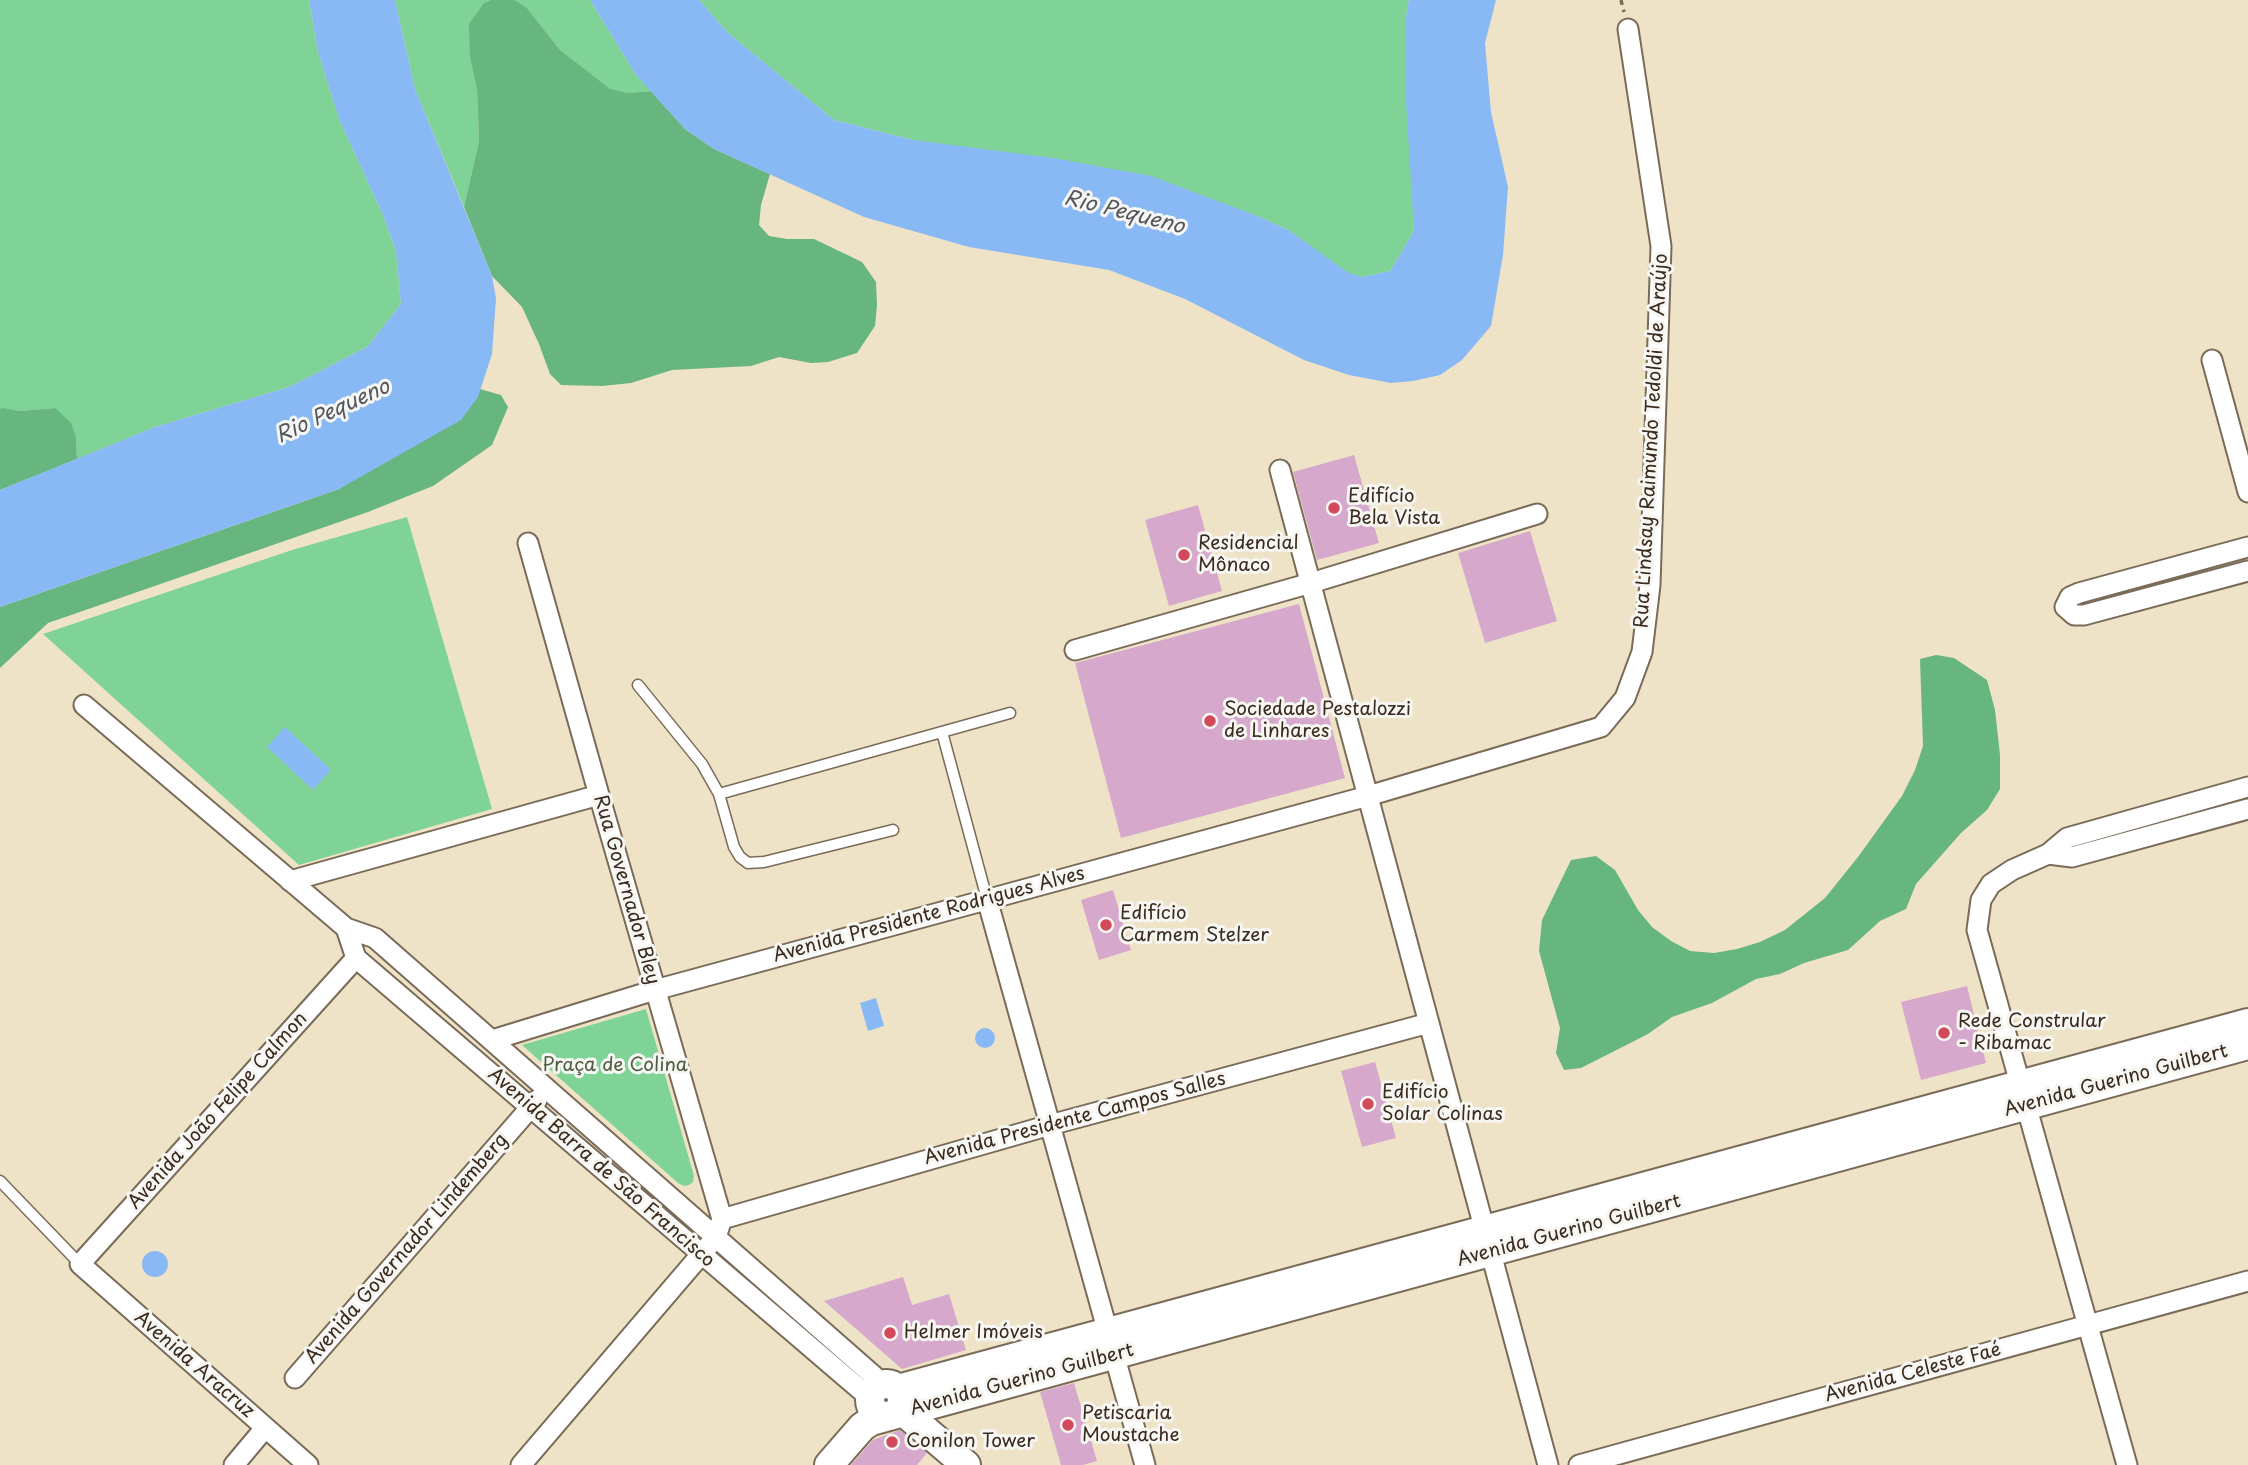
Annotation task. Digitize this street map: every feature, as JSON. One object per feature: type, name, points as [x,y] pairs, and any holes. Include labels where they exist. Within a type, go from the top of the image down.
[{"type":"main road","name":"Avenida Guerino Guilbert","points":[[889,1400],[1111,1343],[2023,1095],[2248,1023]]},
{"type":"main road","name":"Avenida Guerino Guilbert","points":[[2023,1095],[2248,1045]]},
{"type":"main road","name":"Avenida Guerino Guilbert","points":[[889,1400],[963,1396],[1111,1343]]},
{"type":"main road","points":[[963,1396],[953,1406],[950,1419],[954,1435],[974,1465]]},
{"type":"main road","points":[[810,1465],[857,1406],[889,1400]]},
{"type":"main road","points":[[830,1465],[889,1400]]},
{"type":"main road","name":"Avenida Barra de São Francisco","points":[[889,1400],[966,1465]]},
{"type":"street","name":"Rua Lindsay Raimundo Tedoldi de Araújo","points":[[1368,796],[1601,727],[1625,698],[1642,652],[1650,585],[1661,246],[1628,29]]},
{"type":"street","points":[[2212,359],[2248,492]]},
{"type":"street","points":[[1280,470],[1548,1465]]},
{"type":"street","points":[[1074,650],[1311,583],[1537,514]]},
{"type":"street","name":"Rua Governador Bley","points":[[528,543],[655,990],[719,1228]]},
{"type":"street","points":[[2248,547],[2079,593],[2070,597],[2065,607],[2074,615],[2084,615],[2248,571]]},
{"type":"street","name":"Avenida Barra de São Francisco","points":[[84,705],[346,928],[375,938],[546,1088],[719,1228],[889,1400]]},
{"type":"street","points":[[2127,1465],[1977,930],[1981,900],[1991,884],[2012,870],[2048,854],[2067,838],[2248,787]]},
{"type":"street","points":[[290,881],[599,795]]},
{"type":"street","name":"Avenida Presidente Rodrigues Alves","points":[[492,1040],[655,990],[1368,796]]},
{"type":"street","points":[[2048,854],[2073,857],[2248,809]]},
{"type":"street","points":[[987,899],[1145,1465]]},
{"type":"street","points":[[346,928],[356,958]]},
{"type":"street","name":"Avenida Barra de São Francisco","points":[[356,958],[701,1254],[889,1400]]},
{"type":"street","name":"Avenida João Felipe Calmon","points":[[79,1264],[356,958]]},
{"type":"street","name":"Avenida Presidente Campos Salles","points":[[719,1228],[1050,1125],[1429,1023]]},
{"type":"street","name":"Avenida Governador Lindemberg","points":[[295,1378],[546,1088]]},
{"type":"street","points":[[521,1465],[701,1254],[719,1228]]},
{"type":"street","name":"Avenida Aracruz","points":[[79,1264],[308,1465]]},
{"type":"street","name":"Avenida Celeste Faé","points":[[1578,1465],[2248,1281]]},
{"type":"street","points":[[234,1465],[265,1428]]},
{"type":"lane","points":[[638,685],[702,764],[719,794],[734,847],[748,863],[764,862],[892,830]]},
{"type":"lane","points":[[719,794],[1010,713]]},
{"type":"lane","points":[[942,732],[987,899]]},
{"type":"lane","points":[[0,1181],[79,1264]]},
{"type":"green space","points":[[0,0],[309,0],[318,52],[339,119],[383,215],[396,251],[401,304],[367,347],[289,387],[155,427],[77,459],[76,437],[55,408],[20,411],[0,409]]},
{"type":"green space","points":[[395,0],[491,0],[484,3],[477,89],[479,141],[464,207],[415,89]]},
{"type":"green space","points":[[491,0],[515,0],[527,8],[560,50],[610,89],[628,93],[651,91],[685,129],[714,149],[770,174],[761,205],[759,225],[769,236],[814,239],[862,262],[876,282],[877,305],[875,326],[857,353],[828,362],[811,363],[779,357],[751,366],[672,370],[631,383],[602,386],[561,385],[550,374],[522,307],[492,276],[464,207],[479,141],[477,89],[470,57],[469,24],[484,3]]},
{"type":"green space","points":[[515,0],[590,0],[636,75],[651,91],[628,93],[610,90],[560,50],[527,8]]},
{"type":"green space","points":[[699,0],[1409,0],[1406,16],[1414,231],[1390,271],[1362,277],[1347,273],[1290,231],[1260,217],[1213,201],[913,140],[834,120],[727,32]]},
{"type":"green space","points":[[480,389],[501,395],[508,407],[492,445],[433,486],[368,512],[48,623],[0,668],[0,607],[339,489]]},
{"type":"green space","points":[[2,408],[20,411],[55,408],[71,423],[76,437],[77,459],[0,490]]},
{"type":"green space","points":[[407,517],[492,809],[299,865],[43,634],[292,550]]},
{"type":"green space","points":[[1936,655],[1954,658],[1987,680],[1995,710],[2000,755],[2000,789],[1987,810],[1961,833],[1916,884],[1906,909],[1880,921],[1848,950],[1804,963],[1780,974],[1756,979],[1712,1003],[1672,1017],[1648,1034],[1581,1068],[1564,1070],[1556,1053],[1560,1028],[1539,951],[1542,920],[1571,860],[1596,856],[1615,870],[1638,910],[1652,927],[1690,951],[1714,953],[1737,949],[1785,930],[1825,898],[1902,796],[1923,746],[1920,659]]},
{"type":"green space","name":"Praça de Colina","points":[[646,1009],[694,1176],[689,1185],[678,1183],[522,1045]]},
{"type":"water","name":"Rio Pequeno","points":[[309,0],[395,0],[415,89],[492,276],[496,298],[492,354],[478,397],[461,420],[339,489],[0,607],[0,490],[155,427],[289,387],[367,347],[401,304],[396,251],[383,215],[339,119],[318,52]]},
{"type":"water","name":"Rio Pequeno","points":[[590,0],[699,0],[727,32],[834,120],[913,140],[1053,158],[1151,176],[1290,231],[1347,272],[1362,277],[1390,271],[1414,231],[1405,86],[1406,16],[1409,0],[1496,0],[1485,43],[1491,112],[1508,187],[1503,255],[1491,326],[1462,360],[1440,375],[1391,383],[1349,375],[1304,360],[1185,299],[1109,270],[969,247],[864,217],[714,149],[685,129],[636,75]]},
{"type":"water","points":[[285,727],[331,770],[313,790],[267,747]]},
{"type":"water","points":[[876,998],[884,1026],[868,1031],[860,1003]]},
{"type":"water","points":[[985,1028],[992,1031],[995,1038],[992,1045],[985,1048],[978,1045],[975,1038],[978,1031]]},
{"type":"water","points":[[155,1251],[164,1255],[168,1264],[164,1273],[155,1277],[146,1273],[142,1264],[146,1255]]},
{"type":"building","name":"Edifício Bela Vista","points":[[1354,455],[1379,543],[1317,560],[1293,472]]},
{"type":"building","name":"Residencial Mônaco","points":[[1198,505],[1222,591],[1169,606],[1145,520]]},
{"type":"building","points":[[1530,531],[1557,621],[1485,643],[1458,553]]},
{"type":"building","name":"Sociedade Pestalozzi de Linhares","points":[[1299,604],[1345,778],[1121,838],[1075,663]]},
{"type":"building","name":"Edifício Carmem Stelzer","points":[[1113,890],[1131,950],[1099,960],[1081,900]]},
{"type":"building","name":"Rede Constrular - Ribamac","points":[[1967,986],[1986,1063],[1921,1080],[1901,1002]]},
{"type":"building","name":"Edifício Solar Colinas","points":[[1375,1062],[1396,1138],[1362,1147],[1341,1071]]},
{"type":"building","name":"Helmer Imóveis","points":[[903,1277],[912,1305],[949,1294],[966,1350],[902,1369],[824,1301]]},
{"type":"building","name":"Petiscaria Moustache","points":[[1074,1383],[1097,1461],[1083,1465],[1061,1465],[1040,1392]]},
{"type":"building","name":"Conilon Tower","points":[[900,1430],[927,1453],[917,1465],[851,1465],[873,1440]]},
{"type":"place","name":"Edifício Bela Vista","points":[[1334,508]]},
{"type":"place","name":"Residencial Mônaco","points":[[1184,555]]},
{"type":"place","name":"Sociedade Pestalozzi de Linhares","points":[[1210,721]]},
{"type":"place","name":"Edifício Carmem Stelzer","points":[[1106,925]]},
{"type":"place","name":"Rede Constrular - Ribamac","points":[[1944,1033]]},
{"type":"place","name":"Edifício Solar Colinas","points":[[1368,1104]]},
{"type":"place","name":"Helmer Imóveis","points":[[890,1333]]},
{"type":"place","name":"Petiscaria Moustache","points":[[1068,1425]]},
{"type":"place","name":"Conilon Tower","points":[[892,1442]]}]
